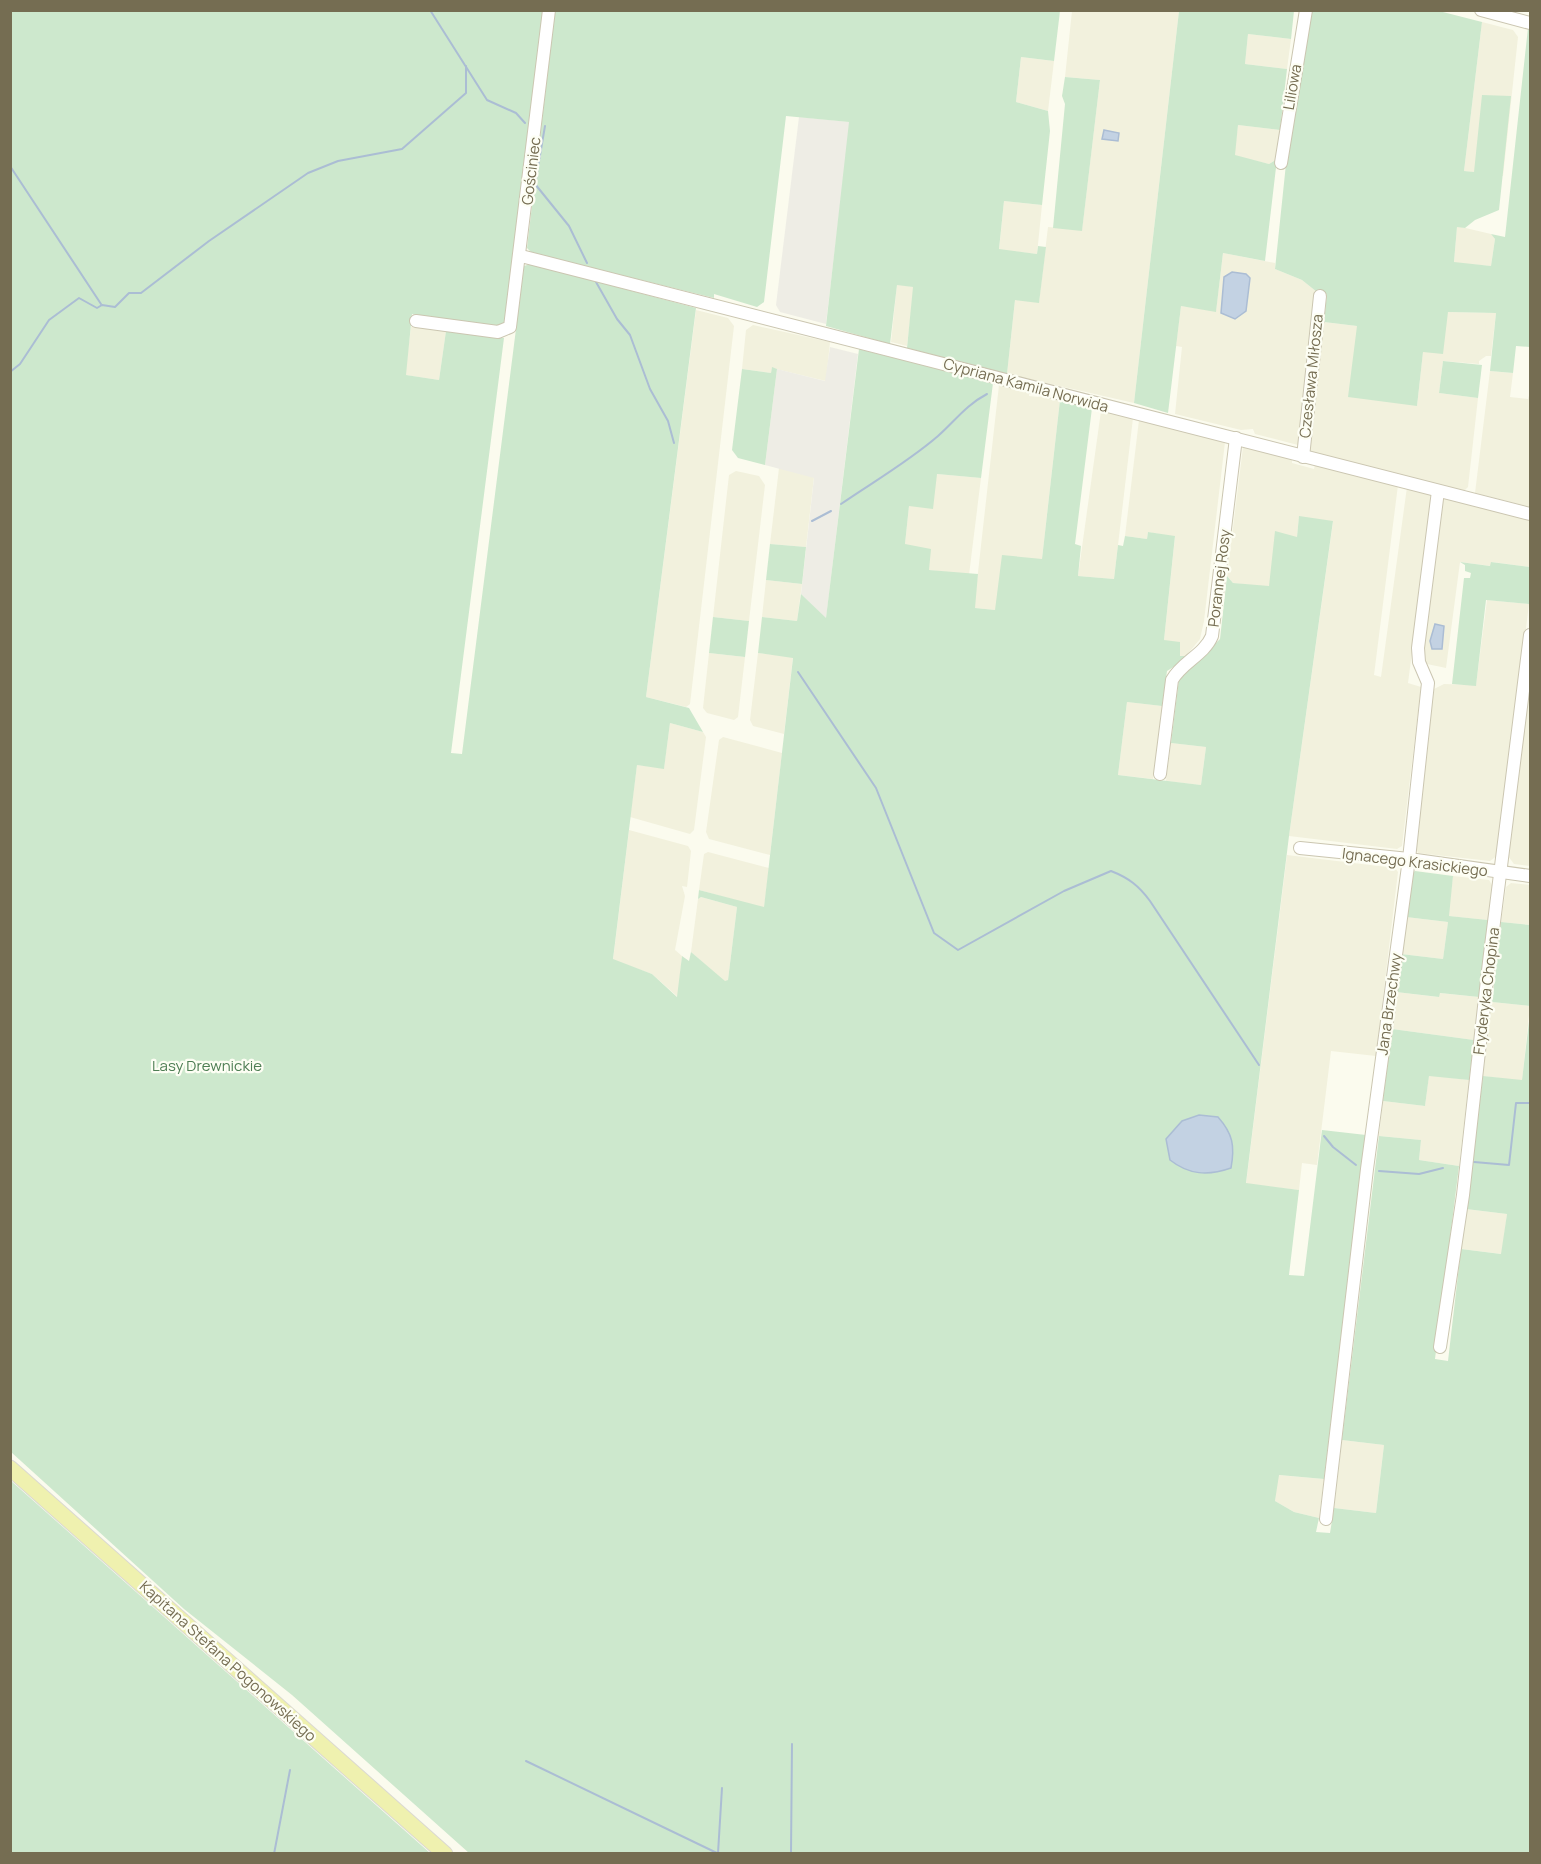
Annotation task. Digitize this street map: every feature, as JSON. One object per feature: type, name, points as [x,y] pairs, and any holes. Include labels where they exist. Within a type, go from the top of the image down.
[{"type":"main road","name":"Kapitana Stefana Pogonowskiego","points":[[10,1468],[445,1854]]},
{"type":"street","name":"Gościniec","points":[[416,321],[498,332],[508,329],[512,322],[549,10]]},
{"type":"street","name":"Liliowa","points":[[1281,163],[1306,10]]},
{"type":"street","points":[[1481,10],[1530,23]]},
{"type":"street","name":"Cypriana Kamila Norwida","points":[[521,256],[1530,514]]},
{"type":"street","name":"Czesława Miłosza","points":[[1303,457],[1320,296]]},
{"type":"street","name":"Porannej Rosy","points":[[1160,774],[1172,680],[1177,670],[1206,645],[1212,636],[1236,438]]},
{"type":"street","name":"Jana Brzechwy","points":[[1326,1519],[1367,1169],[1409,859],[1428,683],[1419,662],[1418,648],[1438,491]]},
{"type":"street","name":"Fryderyka Chopina","points":[[1440,1347],[1463,1195],[1530,635]]},
{"type":"street","name":"Ignacego Krasickiego","points":[[1300,848],[1409,859],[1530,876]]},
{"type":"shaded area","points":[[1072,11],[1179,11],[1134,403],[1007,374],[1015,300],[1039,302],[1048,227],[1082,230],[1100,80],[1065,77]]},
{"type":"shaded area","points":[[1482,22],[1513,30],[1518,37],[1503,176],[1464,171]]},
{"type":"shaded area","points":[[1248,34],[1291,39],[1287,69],[1245,64]]},
{"type":"shaded area","points":[[1021,57],[1054,61],[1048,111],[1016,102]]},
{"type":"shaded area","points":[[799,117],[850,122],[826,324],[780,312],[776,305]]},
{"type":"shaded area","points":[[1238,125],[1280,130],[1277,159],[1269,164],[1234,156]]},
{"type":"shaded area","points":[[1004,201],[1042,205],[1037,254],[999,250]]},
{"type":"shaded area","points":[[1457,226],[1491,234],[1495,239],[1491,266],[1454,263]]},
{"type":"shaded area","points":[[1223,253],[1275,263],[1275,269],[1302,280],[1317,292],[1298,445],[1255,434],[1253,429],[1241,430],[1175,414],[1182,347],[1176,346],[1181,306],[1216,311]]},
{"type":"shaded area","points":[[897,284],[914,287],[907,346],[891,342]]},
{"type":"shaded area","points":[[696,310],[728,318],[734,326],[690,704],[686,707],[646,697]]},
{"type":"shaded area","points":[[1448,312],[1496,313],[1491,356],[1486,356],[1479,361],[1479,364],[1443,361],[1439,393],[1478,398],[1468,487],[1464,491],[1309,452],[1324,322],[1357,326],[1417,406],[1423,351]]},
{"type":"shaded area","points":[[753,325],[830,342],[826,381],[772,368],[771,373],[742,369],[746,330]]},
{"type":"shaded area","points":[[411,327],[446,331],[439,380],[405,375]]},
{"type":"shaded area","points":[[830,347],[858,354],[826,619],[801,594],[814,478],[765,465],[777,369],[825,381]]},
{"type":"shaded area","points":[[1490,371],[1513,373],[1510,397],[1528,399],[1530,392],[1530,507],[1475,493]]},
{"type":"shaded area","points":[[999,385],[1029,392],[1029,396],[1038,397],[1040,395],[1060,400],[1042,559],[995,610],[974,608]]},
{"type":"shaded area","points":[[1101,411],[1133,418],[1114,579],[1078,576]]},
{"type":"shaded area","points":[[1139,420],[1225,442],[1204,621],[1200,639],[1186,656],[1180,656],[1164,640],[1175,537],[1148,532],[1147,539],[1125,536]]},
{"type":"shaded area","points":[[1243,447],[1292,458],[1292,463],[1314,469],[1315,464],[1398,485],[1374,675],[1381,677],[1407,487],[1429,493],[1432,500],[1408,683],[1421,687],[1402,846],[1397,849],[1289,836],[1333,522],[1299,517],[1297,537],[1269,587],[1233,583],[1227,576]]},
{"type":"shaded area","points":[[779,468],[814,477],[806,547],[770,544]]},
{"type":"shaded area","points":[[736,471],[759,476],[765,485],[749,621],[713,617],[729,475]]},
{"type":"shaded area","points":[[937,474],[981,478],[969,575],[929,570],[905,544],[909,506]]},
{"type":"shaded area","points":[[1445,498],[1530,519],[1530,567],[1492,562],[1491,566],[1460,562],[1446,668],[1427,664],[1421,657],[1442,502]]},
{"type":"shaded area","points":[[766,580],[802,584],[797,621],[762,617]]},
{"type":"shaded area","points":[[1487,600],[1529,604],[1498,855],[1490,861],[1418,853],[1415,847],[1434,689],[1444,684],[1476,685]]},
{"type":"shaded area","points":[[709,653],[745,657],[738,717],[734,720],[707,713],[703,708]]},
{"type":"shaded area","points":[[758,653],[793,657],[784,734],[753,726],[750,720]]},
{"type":"shaded area","points":[[1530,673],[1530,866],[1514,864],[1508,856]]},
{"type":"shaded area","points":[[1127,702],[1162,706],[1153,779],[1118,775]]},
{"type":"shaded area","points":[[670,723],[703,732],[706,737],[694,830],[690,834],[630,817],[637,765],[664,768]]},
{"type":"shaded area","points":[[723,737],[782,753],[770,855],[709,839],[706,832],[719,740]]},
{"type":"shaded area","points":[[1171,743],[1206,747],[1201,785],[1166,781]]},
{"type":"shaded area","points":[[629,830],[688,846],[691,851],[687,887],[682,886],[685,896],[675,950],[682,956],[678,997],[652,974],[613,960]]},
{"type":"shaded area","points":[[708,852],[769,868],[764,908],[699,890],[704,854]]},
{"type":"shaded area","points":[[1287,855],[1395,868],[1398,872],[1376,1056],[1331,1051],[1317,1165],[1302,1163],[1299,1190],[1246,1184]]},
{"type":"shaded area","points":[[1453,876],[1489,880],[1492,885],[1488,920],[1448,916]]},
{"type":"shaded area","points":[[1511,883],[1530,885],[1530,925],[1501,922],[1506,887]]},
{"type":"shaded area","points":[[701,897],[737,907],[728,980],[725,982],[691,952],[698,899]]},
{"type":"shaded area","points":[[1406,917],[1448,922],[1443,959],[1401,954]]},
{"type":"shaded area","points":[[1396,992],[1438,997],[1439,993],[1479,997],[1474,1040],[1392,1029]]},
{"type":"shaded area","points":[[1492,1002],[1530,1006],[1522,1081],[1483,1076]]},
{"type":"shaded area","points":[[1429,1075],[1469,1080],[1459,1166],[1419,1160],[1421,1140],[1379,1136],[1383,1101],[1425,1106]]},
{"type":"shaded area","points":[[1466,1209],[1507,1214],[1502,1254],[1461,1249]]},
{"type":"shaded area","points":[[1342,1440],[1384,1445],[1376,1513],[1334,1508]]},
{"type":"shaded area","points":[[1278,1475],[1324,1479],[1319,1518],[1294,1512],[1275,1501]]},
{"type":"green space","name":"Lasy Drewnickie","points":[[11,11],[543,11],[505,327],[412,314],[406,375],[439,380],[446,331],[504,338],[451,753],[462,754],[524,266],[530,264],[696,308],[646,697],[689,708],[703,732],[670,723],[664,769],[637,765],[613,959],[652,974],[677,997],[682,956],[689,961],[691,952],[725,981],[728,980],[737,907],[701,897],[698,899],[699,890],[764,907],[793,658],[758,653],[762,617],[797,621],[801,594],[826,618],[859,349],[993,383],[981,478],[937,474],[933,509],[909,506],[905,544],[931,549],[929,570],[978,574],[975,608],[995,610],[1002,555],[1042,559],[1060,400],[1092,408],[1075,544],[1081,546],[1078,576],[1114,579],[1118,545],[1123,546],[1125,536],[1147,539],[1148,532],[1175,536],[1164,640],[1180,642],[1180,656],[1186,656],[1183,661],[1167,671],[1162,706],[1127,702],[1118,775],[1201,785],[1206,747],[1171,743],[1179,679],[1220,639],[1227,576],[1233,583],[1269,586],[1275,531],[1297,537],[1299,516],[1333,521],[1289,836],[1246,1183],[1299,1190],[1289,1275],[1304,1276],[1322,1130],[1366,1135],[1324,1479],[1279,1475],[1275,1501],[1294,1512],[1319,1518],[1316,1532],[1330,1533],[1334,1508],[1376,1513],[1384,1445],[1342,1440],[1379,1136],[1421,1140],[1419,1160],[1459,1166],[1435,1359],[1448,1361],[1461,1249],[1501,1254],[1507,1214],[1466,1209],[1483,1076],[1522,1080],[1530,1013],[1530,1853],[469,1853],[292,1695],[184,1609],[11,1452]]},
{"type":"green space","points":[[555,11],[1060,11],[1054,61],[1021,57],[1016,102],[1048,111],[1050,131],[1042,205],[1004,201],[999,249],[1037,254],[1038,246],[1046,247],[1039,303],[1015,300],[1007,374],[907,348],[913,287],[897,285],[890,344],[826,326],[849,122],[786,116],[764,302],[757,307],[714,294],[714,298],[532,253],[527,248]]},
{"type":"green space","points":[[1179,11],[1294,11],[1291,39],[1248,34],[1245,64],[1287,69],[1280,130],[1238,125],[1235,155],[1269,164],[1277,159],[1265,261],[1223,253],[1216,312],[1181,306],[1168,413],[1134,403]]},
{"type":"green space","points":[[1302,11],[1439,11],[1482,22],[1464,171],[1474,172],[1482,95],[1511,96],[1499,210],[1475,220],[1465,228],[1457,227],[1454,262],[1491,266],[1495,239],[1491,234],[1505,237],[1528,28],[1530,29],[1530,347],[1516,346],[1513,373],[1490,371],[1496,313],[1448,312],[1443,354],[1423,352],[1417,406],[1348,397],[1357,326],[1324,322],[1327,294],[1317,292],[1302,280],[1275,269]]},
{"type":"green space","points":[[1065,77],[1100,80],[1082,231],[1053,228],[1065,104],[1062,96]]},
{"type":"green space","points":[[1443,361],[1482,365],[1478,398],[1439,393]]},
{"type":"green space","points":[[772,367],[777,369],[765,465],[738,458],[732,450],[742,369],[771,373]]},
{"type":"green space","points":[[770,544],[806,547],[802,584],[766,580]]},
{"type":"green space","points":[[1460,562],[1490,566],[1491,562],[1530,567],[1529,604],[1486,600],[1476,686],[1452,684],[1464,578],[1470,578],[1471,573],[1465,571],[1465,565]]},
{"type":"green space","points":[[713,617],[749,621],[745,657],[709,653]]},
{"type":"green space","points":[[1415,871],[1453,876],[1449,916],[1488,920],[1479,997],[1440,993],[1439,997],[1396,992],[1401,954],[1443,959],[1448,922],[1406,917],[1411,874]]},
{"type":"green space","points":[[1501,922],[1530,925],[1530,1006],[1492,1002]]},
{"type":"green space","points":[[1392,1029],[1474,1040],[1469,1080],[1429,1076],[1425,1106],[1383,1101]]},
{"type":"green space","points":[[10,1480],[430,1853],[11,1853]]},
{"type":"water","points":[[1104,130],[1119,133],[1118,141],[1102,139]]},
{"type":"water","points":[[1232,272],[1246,274],[1250,278],[1246,311],[1235,319],[1221,313],[1224,277]]},
{"type":"water","points":[[1435,624],[1444,626],[1442,649],[1432,649],[1430,641]]},
{"type":"water","points":[[1199,1115],[1218,1117],[1227,1129],[1233,1147],[1231,1168],[1199,1173],[1184,1169],[1170,1160],[1166,1139],[1182,1121]]},
{"type":"waterway","points":[[430,10],[487,100],[516,113],[525,123]]},
{"type":"waterway","points":[[10,372],[20,364],[49,320],[79,298],[97,308],[102,305],[115,307],[129,293],[141,293],[209,241],[308,173],[338,161],[402,149],[466,93],[466,66]]},
{"type":"waterway","points":[[545,126],[535,184],[569,226],[587,263]]},
{"type":"waterway","points":[[10,166],[101,304]]},
{"type":"waterway","points":[[596,282],[617,319],[630,335],[650,389],[668,421],[674,443]]},
{"type":"waterway","points":[[841,504],[915,454],[967,408],[987,394]]},
{"type":"waterway","points":[[812,521],[831,511]]},
{"type":"waterway","points":[[798,672],[876,788],[934,933],[958,950],[1064,891],[1111,871],[1133,883],[1150,901],[1259,1065]]},
{"type":"waterway","points":[[1474,1162],[1509,1165],[1516,1103],[1530,1103]]},
{"type":"waterway","points":[[1324,1136],[1333,1147],[1356,1165]]},
{"type":"waterway","points":[[1379,1171],[1419,1174],[1443,1168]]},
{"type":"waterway","points":[[791,1854],[792,1744]]},
{"type":"waterway","points":[[526,1761],[719,1854]]},
{"type":"waterway","points":[[274,1854],[290,1770]]},
{"type":"waterway","points":[[718,1853],[722,1788]]}]
